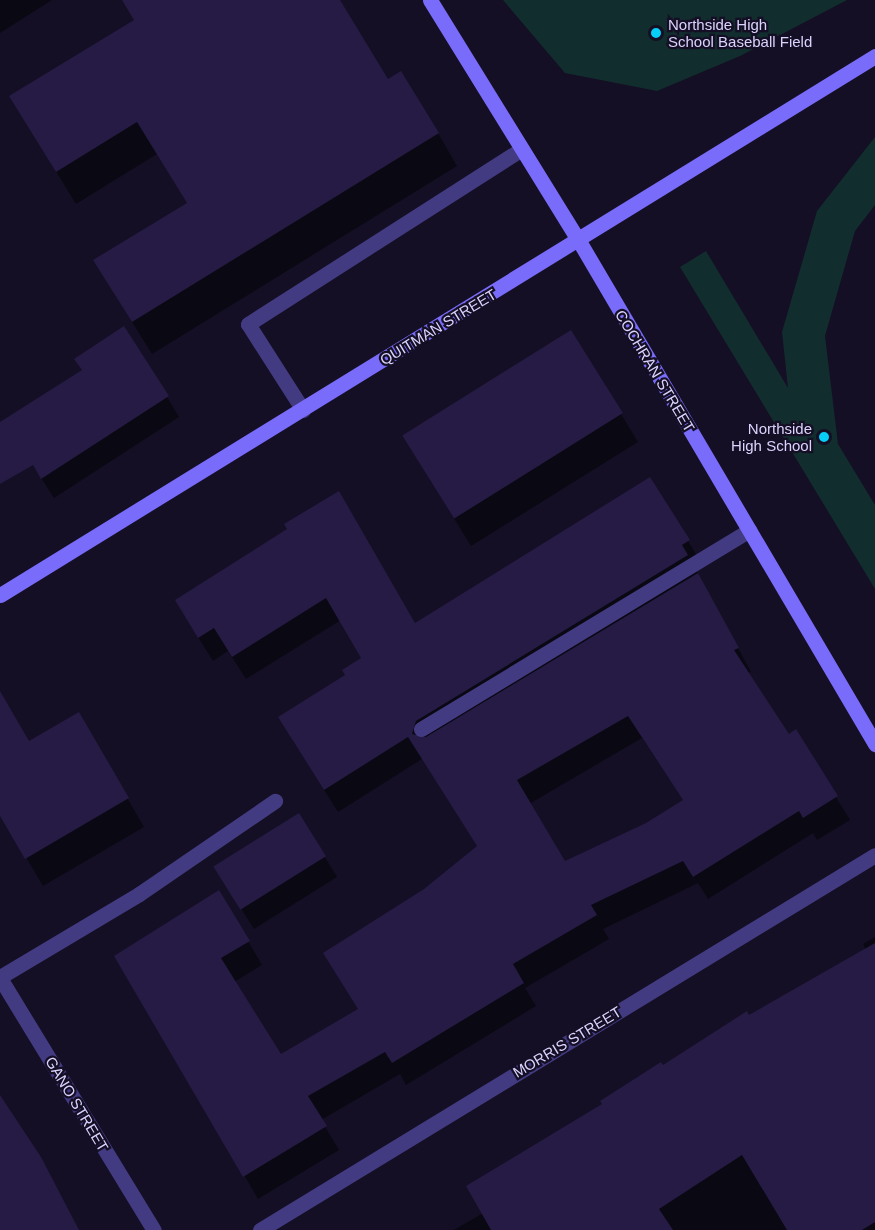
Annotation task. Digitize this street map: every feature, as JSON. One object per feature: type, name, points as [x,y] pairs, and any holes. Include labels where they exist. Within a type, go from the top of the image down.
[{"type":"main road","name":"COCHRAN STREET","points":[[430,0],[579,241],[875,744]]},
{"type":"main road","name":"QUITMAN STREET","points":[[0,595],[875,57]]},
{"type":"street","points":[[303,410],[248,324],[522,149]]},
{"type":"street","points":[[421,729],[749,530]]},
{"type":"street","points":[[0,977],[139,894],[275,801]]},
{"type":"street","name":"MORRIS STREET","points":[[260,1230],[875,855]]},
{"type":"street","name":"GANO STREET","points":[[0,977],[154,1230]]},
{"type":"green space","name":"Northside High School Baseball Field","points":[[503,0],[847,0],[740,56],[657,91],[565,73]]},
{"type":"green space","points":[[875,137],[875,205],[855,231],[825,336],[838,444],[875,505],[875,589],[680,267],[706,251],[788,388],[782,332],[817,211]]},
{"type":"building","points":[[122,0],[340,0],[388,79],[401,71],[439,133],[132,322],[93,260],[187,203],[137,122],[56,172],[9,96],[134,20]]},
{"type":"building","points":[[124,326],[169,396],[41,479],[33,465],[0,484],[0,422],[82,370],[74,359]]},
{"type":"building","points":[[571,330],[623,413],[454,519],[402,435]]},
{"type":"building","points":[[650,477],[690,540],[682,545],[688,555],[416,721],[412,734],[426,737],[698,573],[739,648],[734,650],[789,734],[796,729],[838,796],[803,818],[799,811],[693,877],[683,861],[591,905],[597,915],[513,964],[524,983],[392,1063],[385,1052],[308,1096],[327,1126],[243,1177],[114,956],[219,890],[250,941],[221,958],[281,1054],[358,1009],[323,953],[424,889],[477,846],[408,737],[324,790],[278,717],[345,675],[342,670],[361,658],[326,598],[232,657],[214,628],[198,638],[175,600],[287,529],[284,524],[339,491],[415,623]],"holes":[[[628,716],[683,800],[646,823],[565,861],[517,780]]]},
{"type":"building","points":[[0,691],[29,741],[79,712],[129,798],[25,859],[0,816]]},
{"type":"building","points":[[299,813],[326,856],[240,910],[213,867]]},
{"type":"building","points":[[875,943],[875,1222],[862,1230],[787,1230],[742,1155],[659,1209],[673,1230],[491,1230],[466,1186],[602,1104],[600,1101],[661,1062],[663,1065],[747,1011],[749,1015]]},
{"type":"building","points":[[0,1095],[41,1157],[79,1230],[0,1230]]},
{"type":"place","name":"Northside High School Baseball Field","points":[[656,33]]},
{"type":"place","name":"Northside High School","points":[[824,437]]}]
